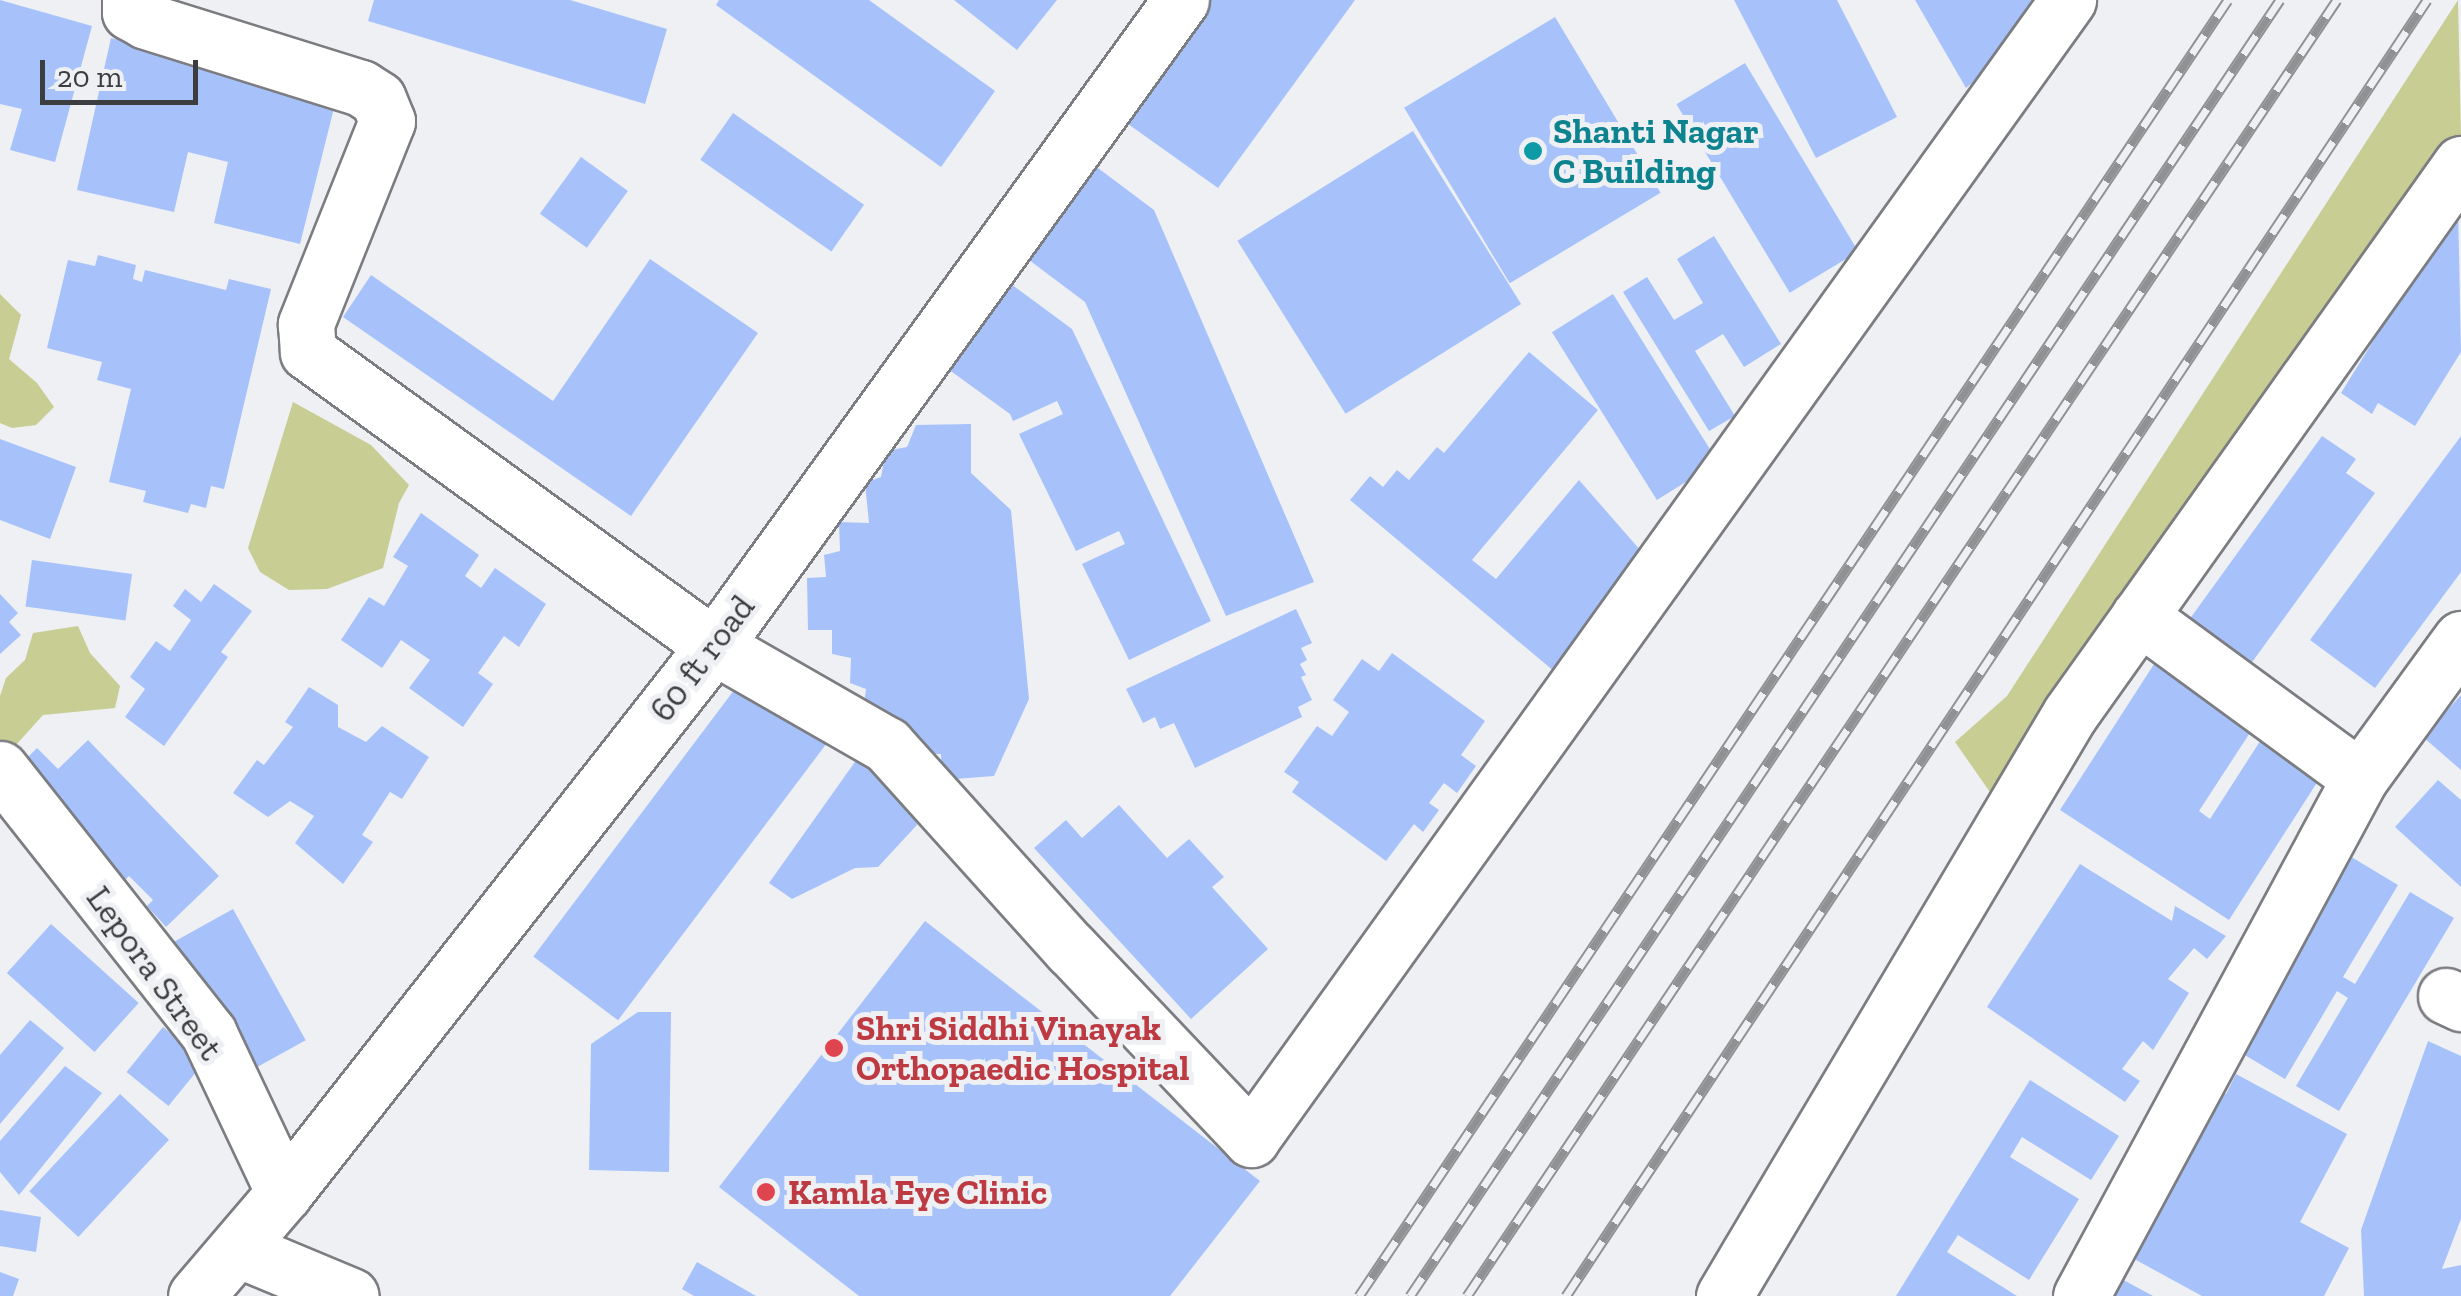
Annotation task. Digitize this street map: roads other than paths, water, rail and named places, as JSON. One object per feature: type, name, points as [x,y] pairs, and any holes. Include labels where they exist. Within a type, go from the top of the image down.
[{"type":"street","points":[[130,0],[130,12],[146,21],[361,88],[378,99],[387,122],[306,324],[308,352],[714,646],[888,745],[1070,949],[1251,1139],[2068,0]]},
{"type":"street","name":"60 ft road","points":[[196,1296],[284,1194],[714,646],[1181,0]]},
{"type":"street","points":[[1724,1296],[2070,714],[2461,164]]},
{"type":"street","points":[[2139,616],[2360,778]]},
{"type":"street","points":[[2081,1296],[2360,778],[2461,639]]},
{"type":"street","name":"Lepora Street","points":[[0,769],[209,1034],[284,1194]]},
{"type":"street","points":[[238,1249],[351,1296]]},
{"type":"railway","points":[[1359,1296],[2228,0]]},
{"type":"railway","points":[[1410,1296],[2280,0]]},
{"type":"railway","points":[[1467,1296],[2337,0]]},
{"type":"railway","points":[[1566,1296],[2427,0]]},
{"type":"place","name":"Shanti Nagar C Building","points":[[1533,151]]},
{"type":"place","name":"Shri Siddhi Vinayak Orthopaedic Hospital","points":[[834,1048]]},
{"type":"place","name":"Kamla Eye Clinic","points":[[766,1192]]}]
